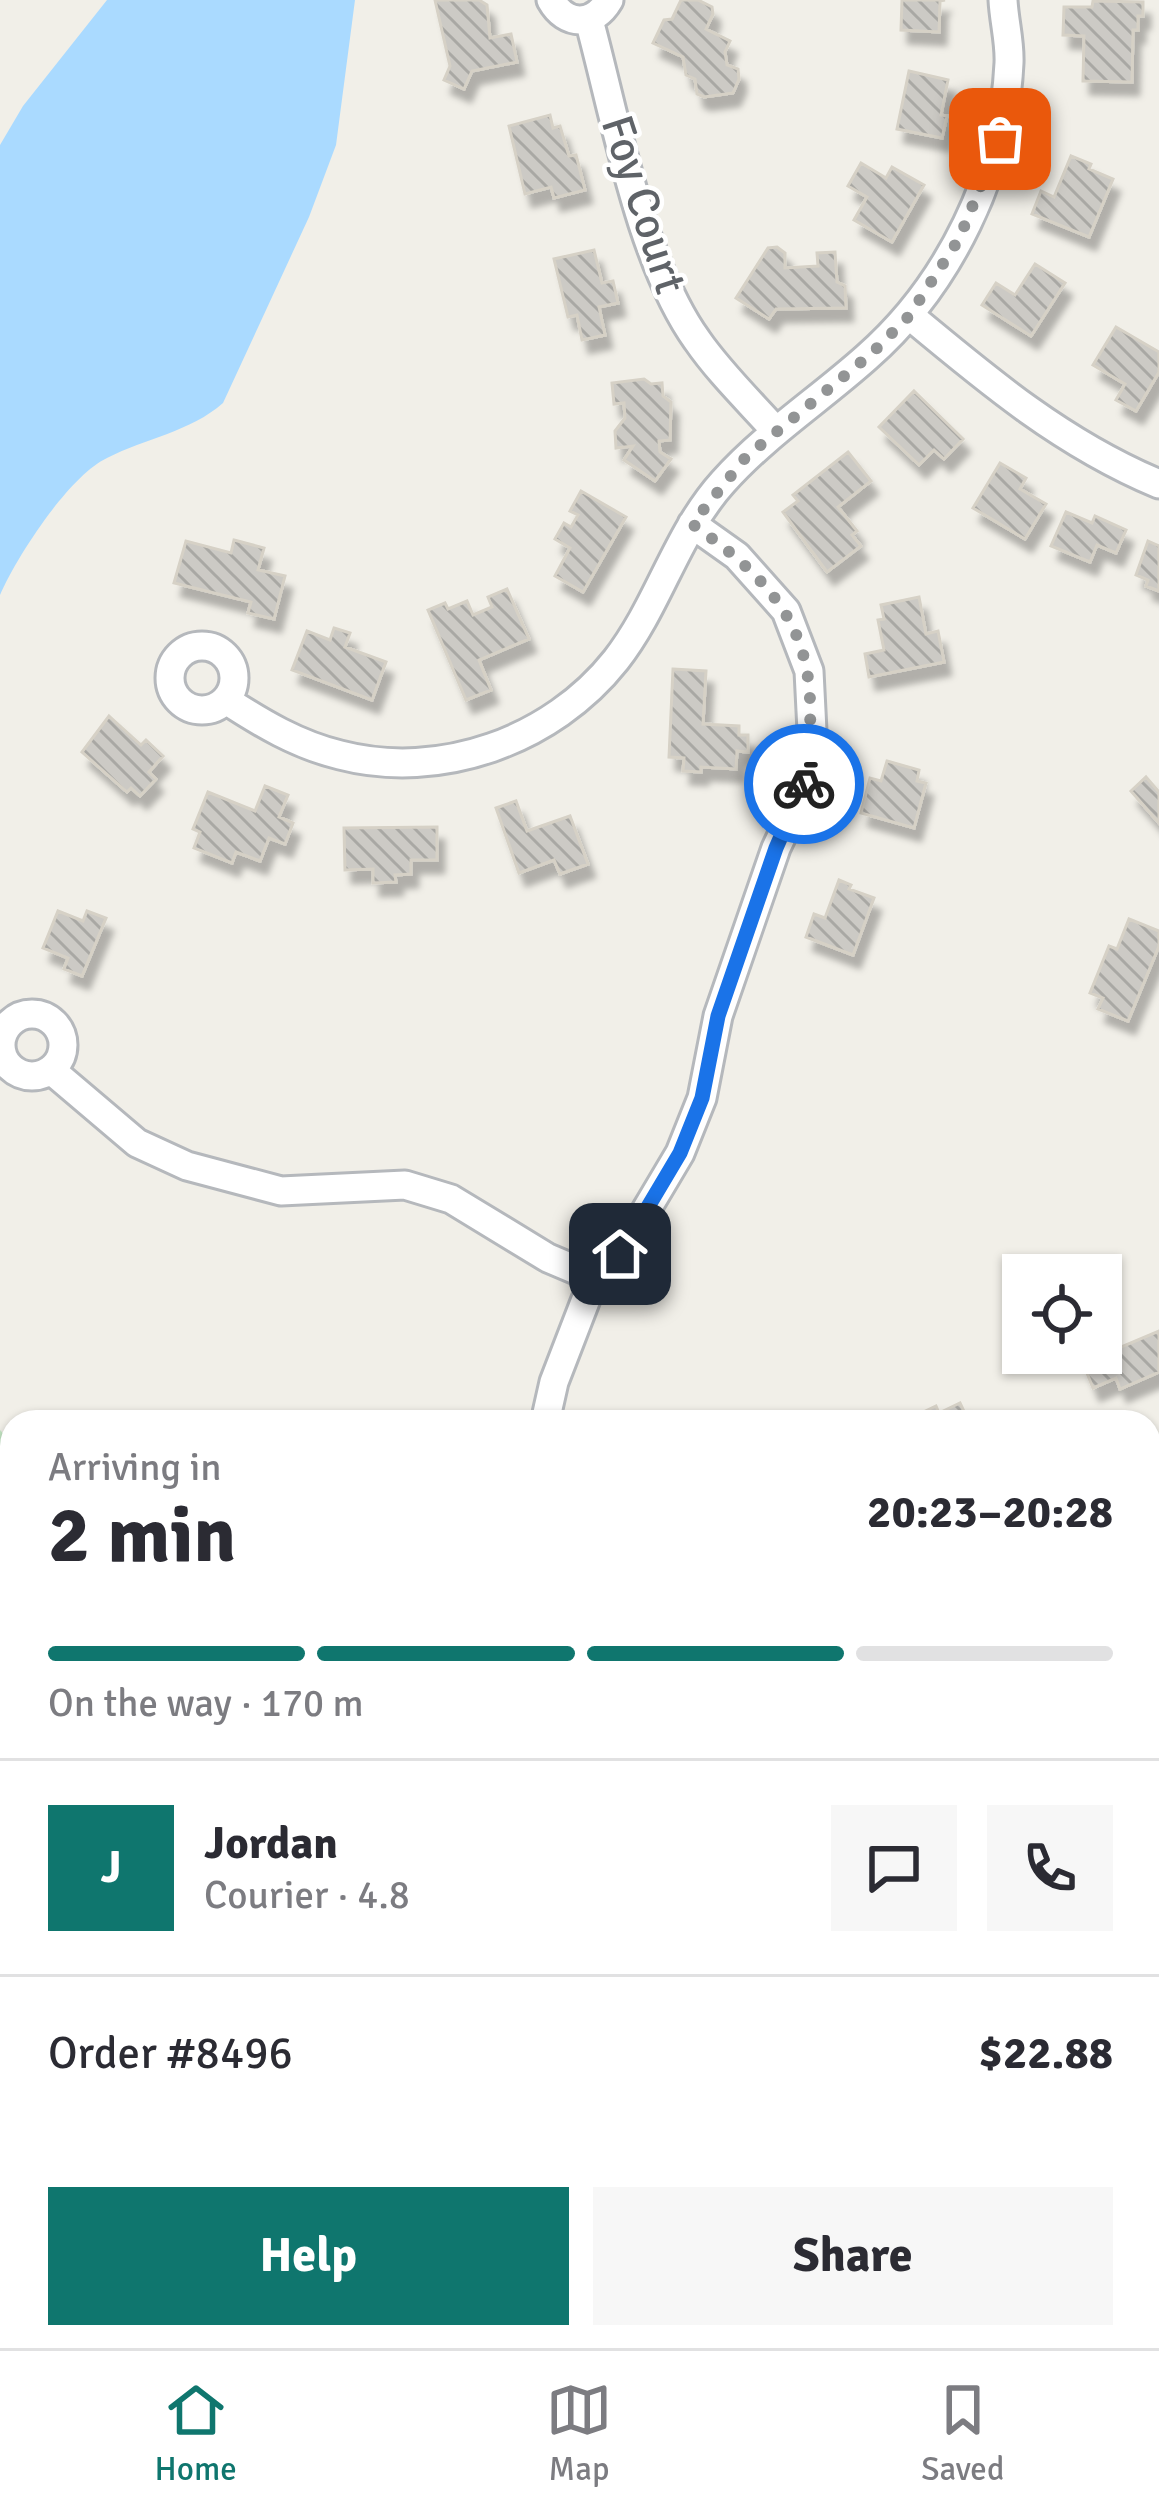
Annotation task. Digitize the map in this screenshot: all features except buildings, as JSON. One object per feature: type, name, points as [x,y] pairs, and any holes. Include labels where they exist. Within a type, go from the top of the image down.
[{"type":"street","name":"Foy Court","points":[[551,0],[569,19],[599,10],[649,241],[670,294],[697,340],[775,430]]},
{"type":"street","points":[[226,700],[299,741],[370,761],[460,758],[522,737],[560,712],[615,661],[692,524],[717,489],[775,430],[858,365],[909,316],[959,239],[1000,139],[1010,57],[1003,0]]},
{"type":"street","points":[[909,316],[1047,426],[1159,484]]},
{"type":"street","points":[[547,1410],[588,1294],[620,1254],[680,1153],[702,1098],[718,1016],[776,848],[803,790],[812,731],[809,671],[786,611],[737,556],[692,524]]},
{"type":"street","points":[[51,1070],[137,1143],[188,1166],[281,1191],[405,1185],[451,1199],[548,1258],[600,1280]]},
{"type":"water","points":[[107,0],[355,0],[336,145],[309,217],[223,403],[196,421],[92,467],[46,519],[0,595],[0,145],[23,106]]},
{"type":"way so far","points":[[804,784],[812,731],[809,671],[786,611],[737,556],[692,524],[746,457],[871,354],[909,316],[959,239],[1000,139]]},
{"type":"route","points":[[620,1254],[680,1153],[702,1098],[718,1016],[776,848],[804,784]]}]
